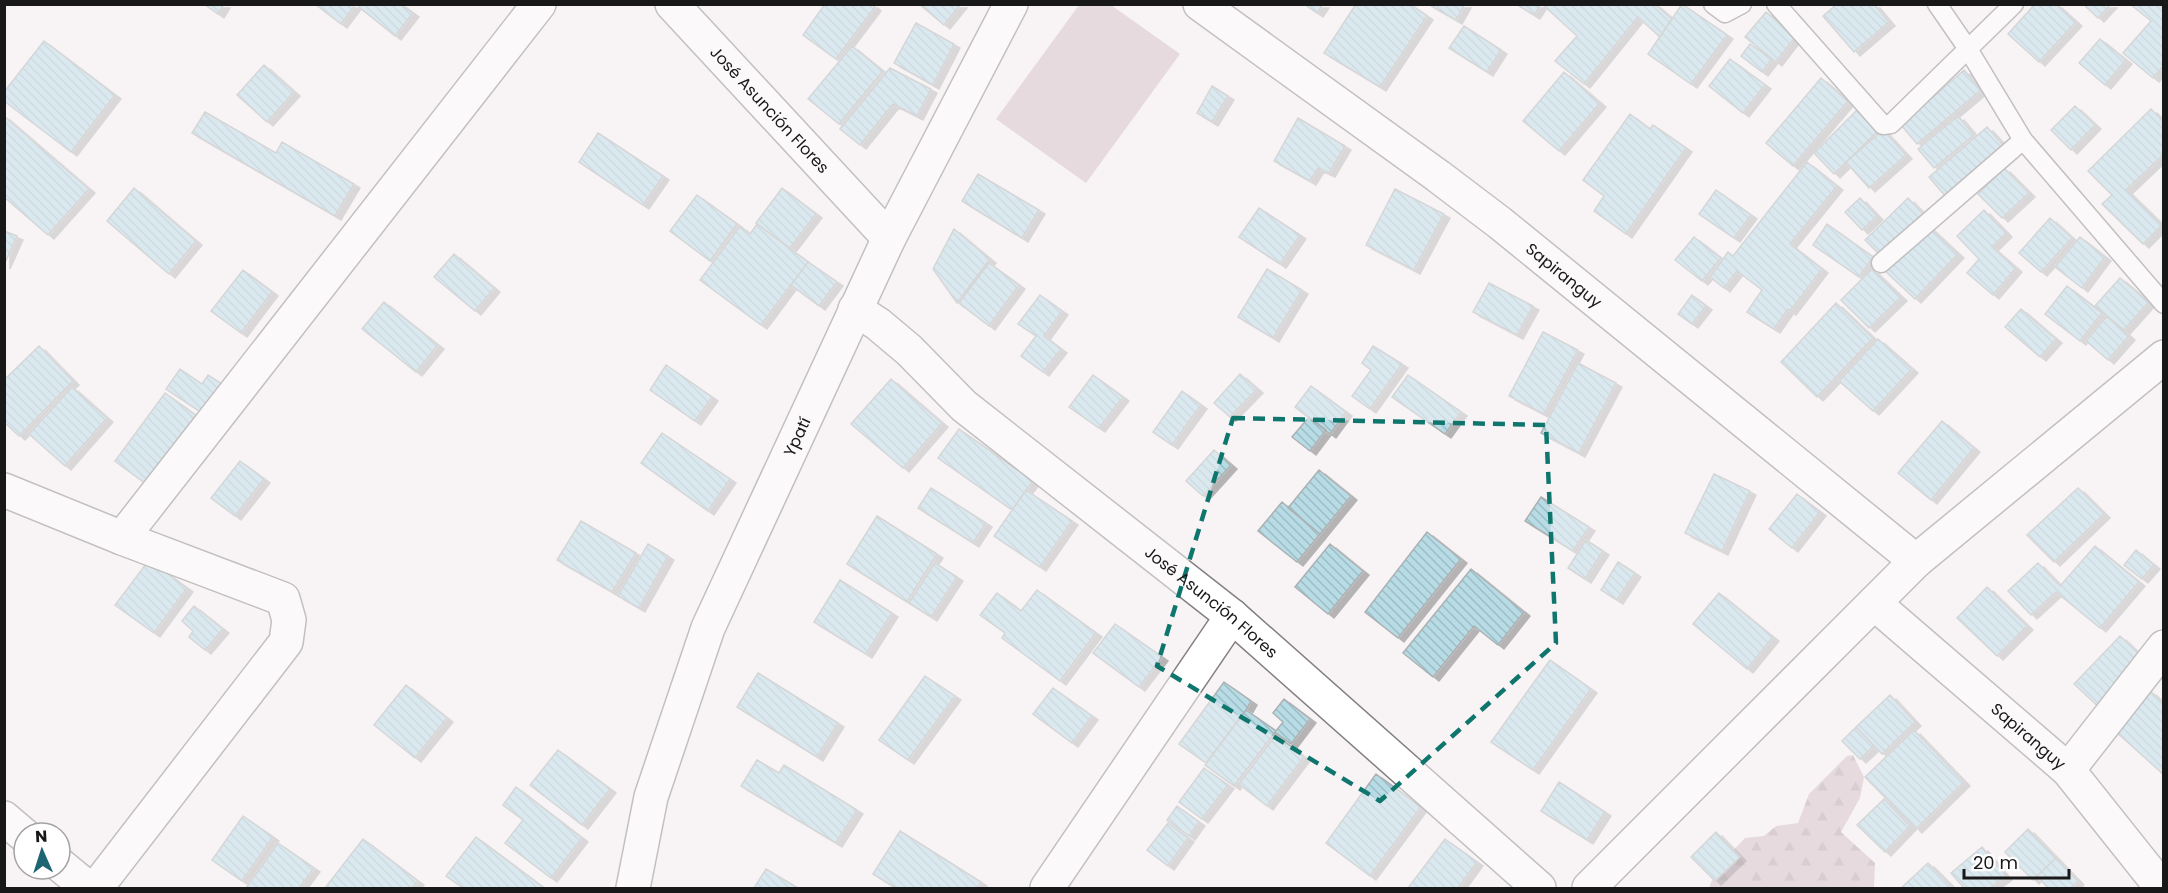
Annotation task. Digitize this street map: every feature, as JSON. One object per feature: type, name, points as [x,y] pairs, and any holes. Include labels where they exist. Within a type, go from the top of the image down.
[{"type":"street","points":[[122,538],[539,4]]},
{"type":"street","name":"José Asunción Flores","points":[[672,4],[889,238]]},
{"type":"street","name":"Ypatí","points":[[633,888],[651,797],[708,628],[867,316],[889,238],[1011,4]]},
{"type":"street","name":"Sapiranguy","points":[[1200,4],[1500,223],[1916,561]]},
{"type":"street","name":"José Asunción Flores","points":[[867,316],[909,350],[964,406],[1232,616],[1539,888]]},
{"type":"street","points":[[1589,888],[1916,561],[2163,357]]},
{"type":"street","points":[[4,490],[283,599],[289,620],[286,642],[96,888]]},
{"type":"street","name":"Sapiranguy","points":[[1874,603],[2068,770],[2162,888]]},
{"type":"street","points":[[1047,888],[1232,616]]},
{"type":"street","points":[[2068,770],[2163,647]]},
{"type":"street","points":[[72,875],[88,888]]},
{"type":"lane","points":[[1713,4],[1725,13],[1742,4]]},
{"type":"lane","points":[[1776,4],[1886,126],[2014,4]]},
{"type":"lane","points":[[1937,4],[1968,49],[2023,140],[2163,304]]},
{"type":"lane","points":[[1881,263],[2023,140]]},
{"type":"highlighted area","points":[[1233,418],[1546,425],[1556,643],[1380,801],[1157,666]]},
{"type":"green space","points":[[1079,5],[1111,5],[1180,54],[1086,183],[996,119]]},
{"type":"green space","points":[[1853,755],[1864,777],[1860,798],[1841,832],[1875,863],[1874,888],[1709,888],[1716,869],[1745,838],[1764,836],[1776,826],[1798,823],[1809,794],[1847,756]]},
{"type":"building","points":[[204,4],[224,4],[218,14]]},
{"type":"building","points":[[315,4],[356,4],[341,24]]},
{"type":"building","points":[[361,4],[401,4],[413,13],[395,36],[359,7]]},
{"type":"building","points":[[825,4],[872,4],[875,7],[836,59],[803,35]]},
{"type":"building","points":[[919,4],[961,4],[944,25]]},
{"type":"building","points":[[1304,4],[1323,4],[1317,13]]},
{"type":"building","points":[[1356,4],[1410,4],[1427,16],[1380,87],[1324,53]]},
{"type":"building","points":[[1428,4],[1465,4],[1456,20]]},
{"type":"building","points":[[1516,4],[1541,4],[1534,15]]},
{"type":"building","points":[[1542,4],[1655,4],[1672,19],[1660,37],[1638,17],[1584,84],[1555,61],[1577,36]]},
{"type":"building","points":[[1682,4],[1727,35],[1691,84],[1648,54]]},
{"type":"building","points":[[1837,4],[1874,4],[1889,22],[1854,52],[1823,16]]},
{"type":"building","points":[[2035,4],[2056,4],[2076,22],[2039,62],[2008,34]]},
{"type":"building","points":[[2083,4],[2111,4],[2098,18]]},
{"type":"building","points":[[2130,4],[2159,4],[2164,9],[2164,65],[2153,78],[2123,53],[2151,21]]},
{"type":"building","points":[[1766,12],[1796,36],[1776,62],[1745,37]]},
{"type":"building","points":[[916,23],[954,44],[933,85],[894,63]]},
{"type":"building","points":[[1464,26],[1501,50],[1487,72],[1449,48]]},
{"type":"building","points":[[2100,39],[2126,60],[2105,85],[2079,63]]},
{"type":"building","points":[[44,41],[115,95],[71,152],[4,101],[4,92]]},
{"type":"building","points":[[1750,44],[1772,59],[1762,72],[1741,56]]},
{"type":"building","points":[[852,46],[883,71],[839,124],[808,99]]},
{"type":"building","points":[[1730,59],[1765,85],[1743,113],[1709,86]]},
{"type":"building","points":[[264,65],[294,92],[267,122],[237,95]]},
{"type":"building","points":[[890,68],[931,89],[917,116],[893,104],[860,145],[840,129]]},
{"type":"building","points":[[1964,70],[1981,90],[1917,144],[1901,125]]},
{"type":"building","points":[[1564,72],[1600,103],[1559,151],[1523,121]]},
{"type":"building","points":[[1821,78],[1848,101],[1793,166],[1766,143]]},
{"type":"building","points":[[1212,86],[1228,96],[1212,122],[1197,113]]},
{"type":"building","points":[[2075,106],[2095,125],[2071,150],[2051,130]]},
{"type":"building","points":[[1859,108],[1880,129],[1834,174],[1814,153]]},
{"type":"building","points":[[2151,109],[2164,122],[2164,154],[2126,190],[2162,225],[2143,244],[2102,204],[2112,195],[2088,171]]},
{"type":"building","points":[[205,112],[276,153],[282,142],[354,184],[335,216],[192,133]]},
{"type":"building","points":[[1630,114],[1650,129],[1653,125],[1686,148],[1626,234],[1594,211],[1604,196],[1583,180]]},
{"type":"building","points":[[4,116],[89,189],[48,235],[4,197]]},
{"type":"building","points":[[1958,116],[1974,135],[1934,168],[1918,149]]},
{"type":"building","points":[[1298,118],[1345,146],[1329,173],[1318,168],[1310,181],[1274,161]]},
{"type":"building","points":[[1987,127],[2005,147],[1946,197],[1929,177]]},
{"type":"building","points":[[1883,130],[1906,155],[1869,188],[1846,162]]},
{"type":"building","points":[[598,133],[663,176],[643,205],[579,162]]},
{"type":"building","points":[[1807,162],[1837,186],[1790,244],[1822,269],[1774,329],[1747,312],[1762,290],[1737,271],[1724,288],[1710,277],[1728,252],[1733,256]]},
{"type":"building","points":[[2004,168],[2029,193],[2002,218],[1978,194]]},
{"type":"building","points":[[978,174],[1039,210],[1022,238],[962,201]]},
{"type":"building","points":[[134,188],[196,241],[169,274],[107,221]]},
{"type":"building","points":[[782,188],[816,214],[790,248],[756,223]]},
{"type":"building","points":[[1395,189],[1444,214],[1414,270],[1366,245]]},
{"type":"building","points":[[1716,190],[1751,215],[1734,238],[1699,214]]},
{"type":"building","points":[[697,195],[737,224],[710,261],[670,231]]},
{"type":"building","points":[[1860,198],[1877,216],[1862,230],[1845,212]]},
{"type":"building","points":[[1908,198],[1925,216],[1882,257],[1865,240]]},
{"type":"building","points":[[1259,208],[1300,235],[1280,264],[1239,237]]},
{"type":"building","points":[[1984,210],[2006,233],[1992,247],[2016,268],[1993,295],[1967,273],[1979,259],[1957,236]]},
{"type":"building","points":[[2050,218],[2072,238],[2041,272],[2019,253]]},
{"type":"building","points":[[757,224],[808,262],[761,325],[700,280],[740,226],[750,234]]},
{"type":"building","points":[[1827,224],[1873,257],[1859,277],[1813,245]]},
{"type":"building","points":[[1928,226],[1958,254],[1915,299],[1885,271]]},
{"type":"building","points":[[954,229],[990,259],[957,303],[933,269]]},
{"type":"building","points":[[4,231],[17,236],[4,265]]},
{"type":"building","points":[[1694,237],[1721,258],[1702,281],[1675,260]]},
{"type":"building","points":[[2080,237],[2105,257],[2082,288],[2055,267]]},
{"type":"building","points":[[454,254],[494,288],[475,311],[434,277]]},
{"type":"building","points":[[808,262],[837,282],[819,306],[791,285]]},
{"type":"building","points":[[989,263],[1019,285],[989,326],[959,303]]},
{"type":"building","points":[[1267,269],[1302,290],[1273,338],[1238,317]]},
{"type":"building","points":[[1872,269],[1901,297],[1869,328],[1841,300]]},
{"type":"building","points":[[243,270],[272,292],[241,333],[211,311]]},
{"type":"building","points":[[2120,278],[2149,302],[2124,330],[2095,306]]},
{"type":"building","points":[[1489,283],[1533,306],[1517,335],[1473,312]]},
{"type":"building","points":[[2067,286],[2102,313],[2080,341],[2045,314]]},
{"type":"building","points":[[1040,295],[1062,311],[1044,336],[1061,349],[1043,372],[1021,356],[1036,336],[1018,324]]},
{"type":"building","points":[[1692,295],[1706,306],[1692,324],[1678,314]]},
{"type":"building","points":[[384,302],[438,345],[416,372],[362,329]]},
{"type":"building","points":[[1836,303],[1873,338],[1817,397],[1781,362]]},
{"type":"building","points":[[2021,309],[2056,339],[2040,357],[2005,327]]},
{"type":"building","points":[[2107,316],[2129,336],[2108,360],[2086,341]]},
{"type":"building","points":[[1543,332],[1578,350],[1544,414],[1509,396]]},
{"type":"building","points":[[1878,339],[1912,369],[1873,411],[1839,381]]},
{"type":"building","points":[[39,346],[73,381],[19,436],[4,422],[4,380]]},
{"type":"building","points":[[1373,346],[1402,364],[1370,409],[1352,396],[1371,370],[1362,363]]},
{"type":"building","points":[[1578,363],[1616,383],[1579,453],[1541,433]]},
{"type":"building","points":[[666,365],[712,397],[695,421],[650,390]]},
{"type":"building","points":[[180,369],[202,384],[208,375],[222,384],[202,413],[166,389]]},
{"type":"building","points":[[1240,374],[1257,389],[1230,417],[1214,403]]},
{"type":"building","points":[[1093,375],[1123,397],[1099,428],[1069,407]]},
{"type":"building","points":[[1408,375],[1461,412],[1445,434],[1392,397]]},
{"type":"building","points":[[891,379],[942,423],[903,468],[851,424]]},
{"type":"building","points":[[1311,386],[1346,412],[1330,434],[1295,407]]},
{"type":"building","points":[[72,387],[107,418],[65,466],[29,434]]},
{"type":"building","points":[[1182,391],[1201,405],[1172,445],[1153,432]]},
{"type":"building","points":[[165,393],[201,419],[150,487],[115,461]]},
{"type":"building","points":[[1309,417],[1326,430],[1310,451],[1292,437]]},
{"type":"building","points":[[1942,421],[1974,448],[1931,500],[1898,473]]},
{"type":"building","points":[[959,429],[1033,481],[1012,510],[938,458]]},
{"type":"building","points":[[662,433],[730,479],[708,511],[641,463]]},
{"type":"building","points":[[1214,450],[1231,465],[1203,496],[1186,481]]},
{"type":"building","points":[[240,461],[264,479],[235,516],[211,498]]},
{"type":"building","points":[[1319,470],[1351,496],[1320,534],[1288,508]]},
{"type":"building","points":[[1714,474],[1750,491],[1722,551],[1685,533]]},
{"type":"building","points":[[931,488],[986,523],[973,543],[918,508]]},
{"type":"building","points":[[2078,488],[2104,514],[2054,562],[2027,535]]},
{"type":"building","points":[[1026,490],[1072,521],[1040,567],[994,536]]},
{"type":"building","points":[[1797,494],[1820,512],[1792,548],[1769,529]]},
{"type":"building","points":[[1541,497],[1589,527],[1573,551],[1525,521]]},
{"type":"building","points":[[1282,502],[1320,534],[1297,562],[1258,531]]},
{"type":"building","points":[[877,516],[937,554],[907,602],[847,564]]},
{"type":"building","points":[[581,521],[636,553],[612,592],[557,560]]},
{"type":"building","points":[[1427,532],[1461,559],[1398,638],[1365,612]]},
{"type":"building","points":[[1586,540],[1603,551],[1585,579],[1568,568]]},
{"type":"building","points":[[648,544],[668,556],[639,608],[618,596]]},
{"type":"building","points":[[1330,544],[1363,571],[1328,614],[1295,587]]},
{"type":"building","points":[[2095,546],[2139,582],[2100,628],[2056,592],[2031,615],[2008,591],[2038,563],[2060,586]]},
{"type":"building","points":[[2136,550],[2154,565],[2142,579],[2124,565]]},
{"type":"building","points":[[149,560],[187,588],[154,633],[115,605]]},
{"type":"building","points":[[1618,562],[1635,573],[1617,600],[1601,590]]},
{"type":"building","points":[[935,563],[957,577],[931,617],[909,603]]},
{"type":"building","points":[[1471,569],[1524,612],[1498,645],[1474,626],[1433,677],[1403,653]]},
{"type":"building","points":[[840,580],[892,613],[866,654],[814,622]]},
{"type":"building","points":[[1987,587],[2027,626],[1997,656],[1957,618]]},
{"type":"building","points":[[1037,590],[1096,633],[1060,681],[1002,638],[1005,633],[980,615],[997,593],[1021,611]]},
{"type":"building","points":[[1719,593],[1773,637],[1747,669],[1693,624]]},
{"type":"building","points":[[194,606],[223,629],[205,650],[189,637],[193,631],[182,621]]},
{"type":"building","points":[[1115,624],[1162,657],[1139,687],[1093,653]]},
{"type":"building","points":[[2120,636],[2150,664],[2104,712],[2074,684]]},
{"type":"building","points":[[1550,660],[1591,689],[1533,770],[1491,742]]},
{"type":"building","points":[[758,673],[838,723],[817,757],[737,707]]},
{"type":"building","points":[[925,676],[955,696],[908,760],[879,740]]},
{"type":"building","points":[[1224,682],[1251,701],[1206,763],[1179,744]]},
{"type":"building","points":[[406,685],[447,718],[415,758],[374,725]]},
{"type":"building","points":[[1053,688],[1092,716],[1072,743],[1033,714]]},
{"type":"building","points":[[2150,691],[2164,703],[2164,775],[2114,730]]},
{"type":"building","points":[[1890,695],[1915,722],[1882,754],[1856,727]]},
{"type":"building","points":[[1284,699],[1310,719],[1291,744],[1275,732],[1283,722],[1273,713]]},
{"type":"building","points":[[1246,710],[1276,731],[1234,786],[1205,765]]},
{"type":"building","points":[[1856,727],[1874,746],[1860,759],[1842,741]]},
{"type":"building","points":[[1914,730],[1964,782],[1916,829],[1865,777]]},
{"type":"building","points":[[1276,735],[1304,757],[1267,806],[1239,784]]},
{"type":"building","points":[[558,750],[610,789],[582,825],[530,785]]},
{"type":"building","points":[[757,760],[779,773],[784,765],[857,810],[836,843],[741,786]]},
{"type":"building","points":[[1204,768],[1228,785],[1202,819],[1179,802]]},
{"type":"building","points":[[1376,774],[1421,807],[1370,876],[1326,843]]},
{"type":"building","points":[[1559,782],[1605,812],[1587,840],[1541,811]]},
{"type":"building","points":[[516,787],[582,838],[551,878],[505,843],[523,820],[503,805]]},
{"type":"building","points":[[1884,799],[1910,826],[1885,852],[1857,825]]},
{"type":"building","points":[[1177,806],[1199,822],[1189,836],[1167,820]]},
{"type":"building","points":[[243,816],[273,837],[242,881],[212,860]]},
{"type":"building","points":[[1168,823],[1188,838],[1168,866],[1147,850]]},
{"type":"building","points":[[2028,829],[2056,858],[2033,880],[2005,852]]},
{"type":"building","points":[[900,831],[981,882],[977,888],[896,888],[873,874]]},
{"type":"building","points":[[1716,832],[1740,857],[1715,881],[1691,857]]},
{"type":"building","points":[[476,837],[544,888],[463,888],[446,876]]},
{"type":"building","points":[[363,839],[418,881],[412,888],[325,888]]},
{"type":"building","points":[[1445,839],[1477,862],[1458,888],[1408,888]]},
{"type":"building","points":[[278,843],[314,868],[299,888],[246,888]]},
{"type":"building","points":[[1982,847],[2006,876],[1990,888],[1964,888],[1951,873]]},
{"type":"building","points":[[2056,858],[2078,881],[2070,888],[2048,888],[2037,876]]},
{"type":"building","points":[[1928,863],[1953,888],[1901,888]]},
{"type":"building","points":[[766,869],[798,888],[754,888]]}]
